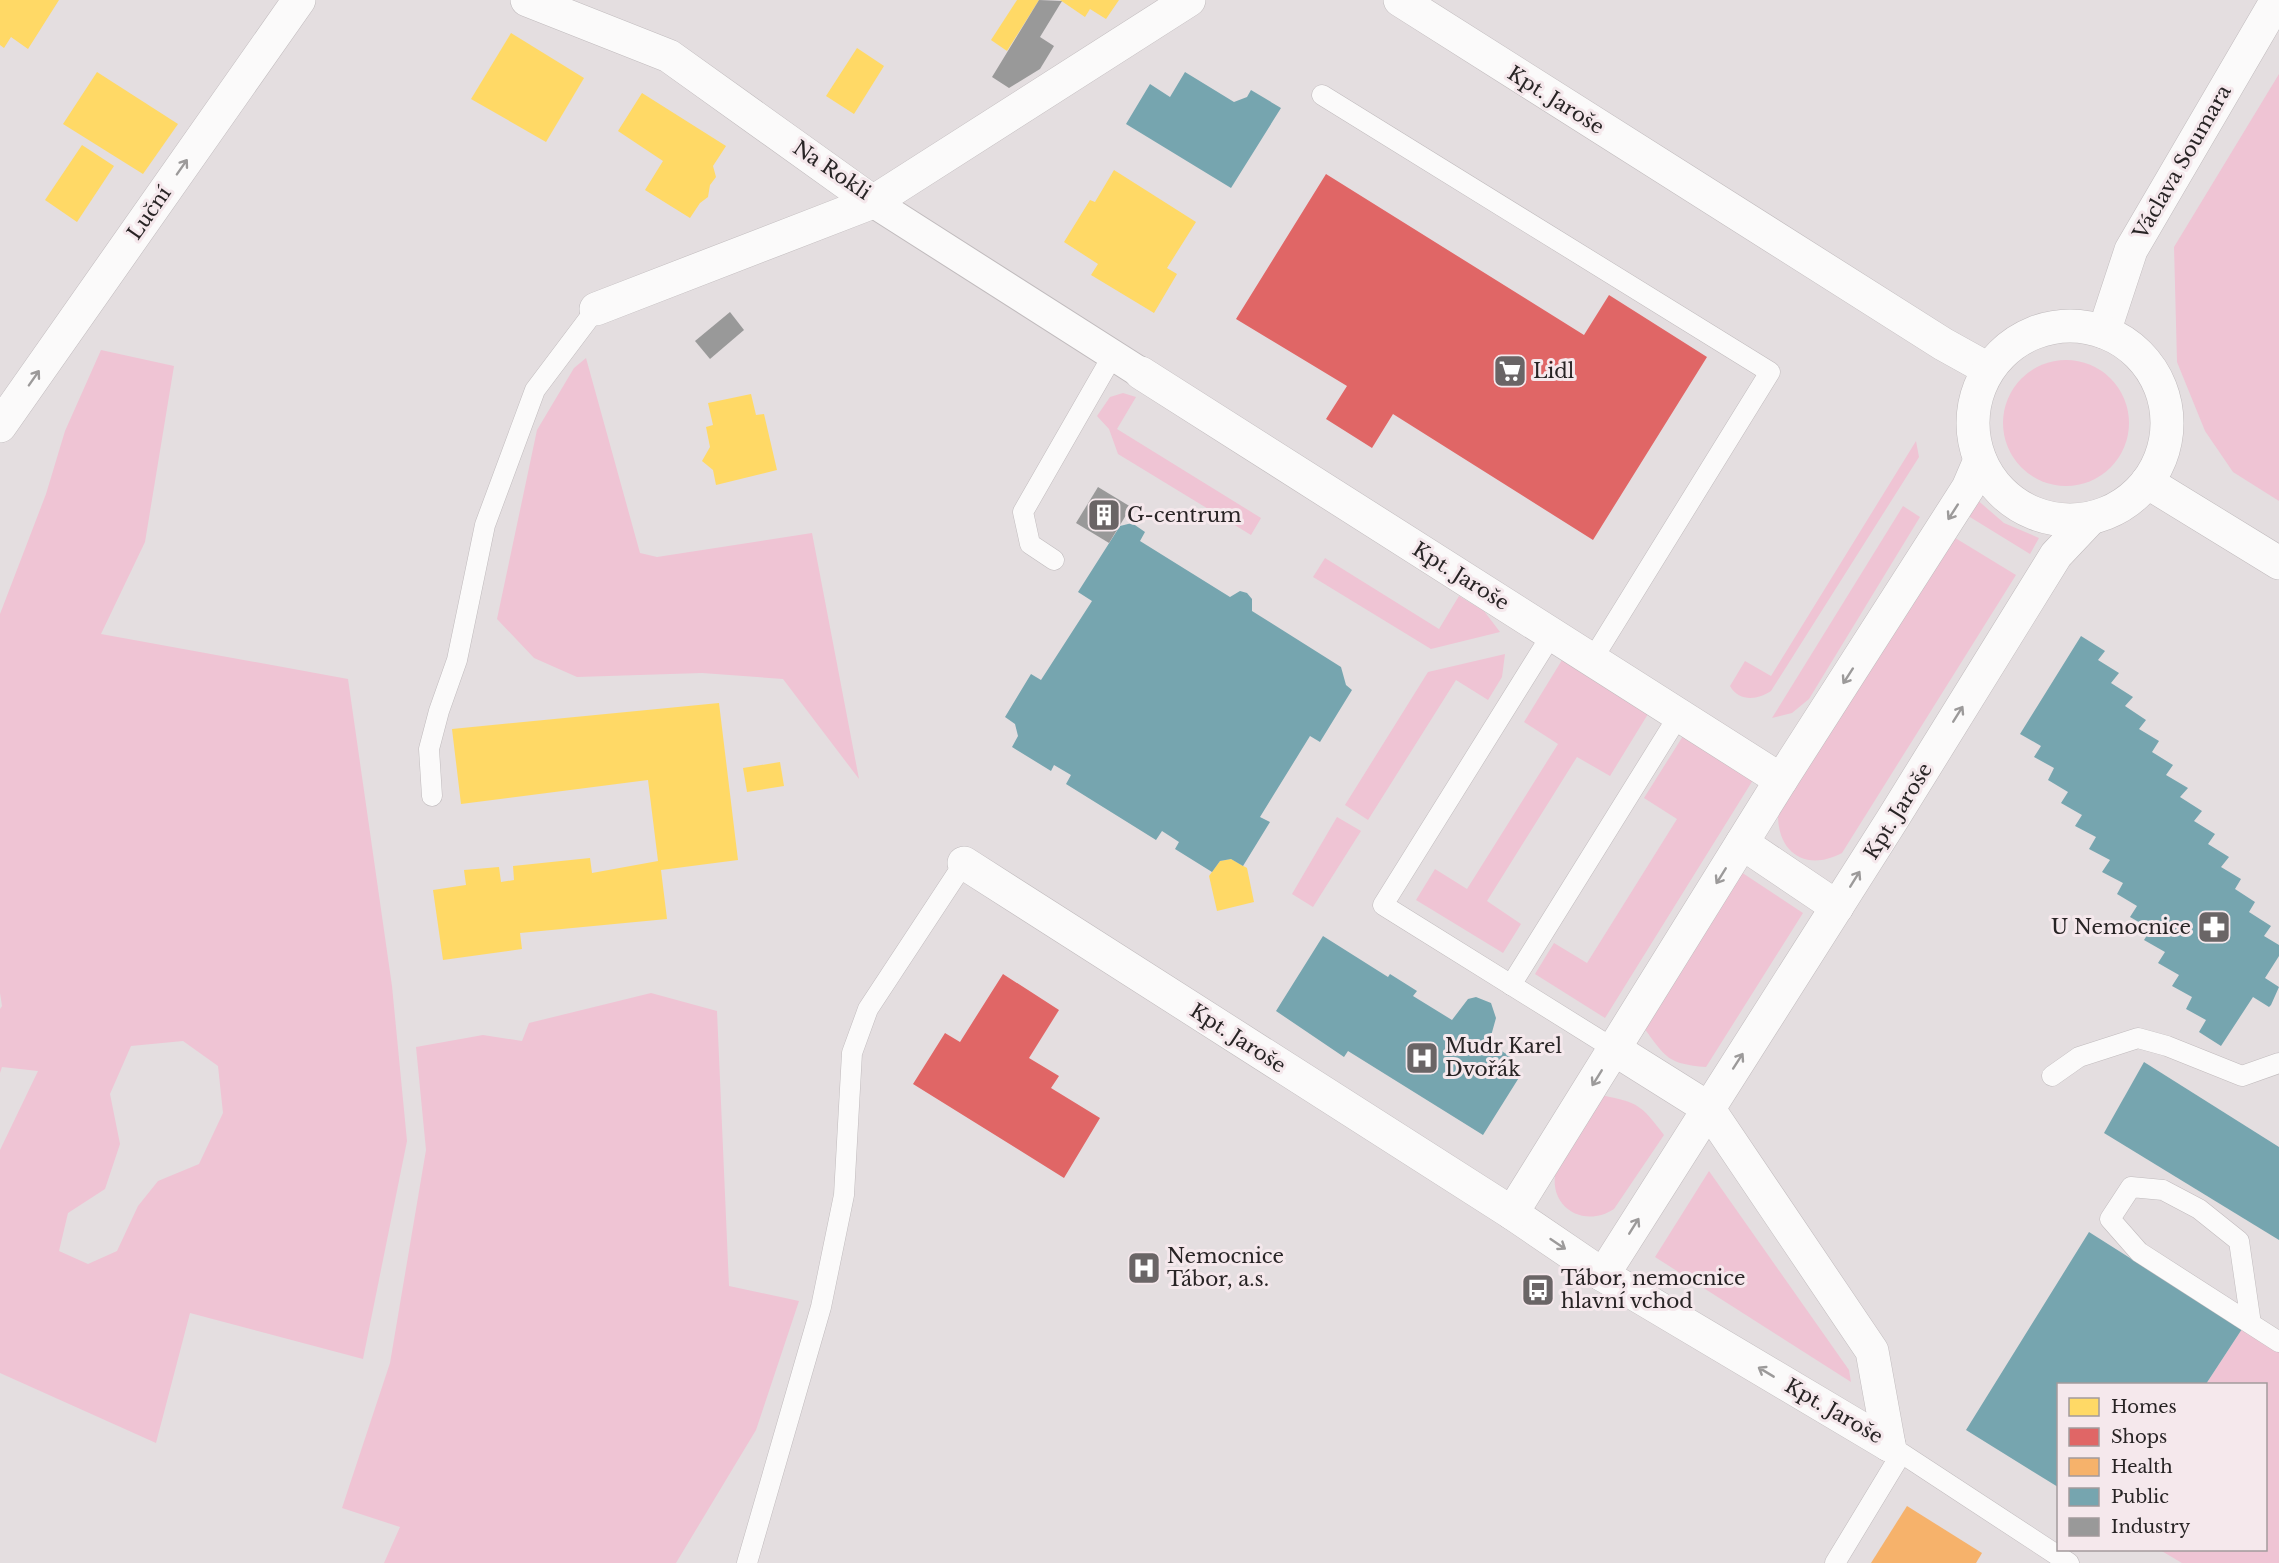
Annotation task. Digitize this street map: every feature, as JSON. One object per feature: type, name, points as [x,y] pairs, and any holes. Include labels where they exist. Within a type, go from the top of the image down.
[{"type":"street","name":"Luční","points":[[0,426],[299,0]]},
{"type":"street","name":"Na Rokli","points":[[527,0],[669,56],[873,202],[1189,0]]},
{"type":"street","name":"Kpt. Jaroše","points":[[1400,0],[1943,344],[1988,369]]},
{"type":"street","name":"Václava Soumara","points":[[2104,332],[2131,250],[2277,0]]},
{"type":"street","points":[[597,309],[873,202],[1142,373]]},
{"type":"street","name":"Kpt. Jaroše","points":[[2072,325],[2104,332],[2131,347],[2151,369],[2163,396],[2167,426],[2161,456],[2147,482],[2131,498],[2112,510],[2091,518],[2064,520],[2037,515],[2013,502],[2000,489],[1980,460],[1973,429],[1975,399],[1988,369],[2010,345],[2039,330],[2072,325]]},
{"type":"street","name":"Kpt. Jaroše","points":[[1142,373],[1781,780]]},
{"type":"street","points":[[1512,1213],[1781,780],[1968,488],[1980,460]]},
{"type":"street","points":[[2147,482],[2279,563]]},
{"type":"street","name":"Kpt. Jaroše","points":[[1603,1275],[1838,907],[2056,555],[2091,518]]},
{"type":"street","points":[[1742,843],[1838,907]]},
{"type":"street","name":"Kpt. Jaroše","points":[[964,863],[1512,1213],[1603,1275],[1895,1449]]},
{"type":"street","points":[[1614,1049],[1708,1108]]},
{"type":"street","name":"Kpt. Jaroše","points":[[1708,1108],[1872,1351],[1895,1449]]},
{"type":"lane","points":[[1322,96],[1770,372],[1592,660]]},
{"type":"lane","points":[[432,796],[429,749],[457,660],[485,525],[535,390],[597,309]]},
{"type":"lane","points":[[1054,560],[1030,544],[1023,512],[1113,355]]},
{"type":"lane","points":[[1552,634],[1383,905],[1614,1049]]},
{"type":"lane","points":[[1510,985],[1678,715]]},
{"type":"lane","points":[[747,1563],[821,1307],[844,1195],[852,1053],[868,1010],[964,863]]},
{"type":"lane","points":[[2052,1076],[2079,1057],[2138,1038],[2167,1046],[2242,1077],[2279,1063]]},
{"type":"lane","points":[[2251,1324],[2239,1241],[2199,1209],[2163,1190],[2131,1187],[2110,1219],[2139,1252],[2251,1324],[2279,1342]]},
{"type":"lane","points":[[1835,1563],[1895,1449],[2069,1563]]},
{"type":"shaded area","points":[[2279,74],[2279,501],[2233,472],[2205,431],[2177,362],[2174,247]]},
{"type":"shaded area","points":[[101,350],[174,366],[145,542],[101,634],[348,679],[392,986],[407,1141],[363,1359],[190,1313],[156,1443],[0,1373],[0,1150],[38,1071],[2,1067],[0,1073],[0,1009],[2,1006],[0,993],[0,614],[46,494],[65,431]],"holes":[[[183,1041],[218,1066],[223,1113],[199,1164],[158,1181],[138,1206],[117,1251],[88,1264],[59,1251],[68,1213],[105,1189],[120,1144],[110,1094],[131,1046]]]},
{"type":"shaded area","points":[[586,358],[640,553],[657,557],[812,533],[859,779],[783,679],[702,673],[577,677],[534,658],[497,619],[537,430],[574,368]]},
{"type":"shaded area","points":[[2066,360],[2090,365],[2111,378],[2124,399],[2129,423],[2124,447],[2111,468],[2090,481],[2066,486],[2042,481],[2021,468],[2008,447],[2003,423],[2008,399],[2021,378],[2042,365]]},
{"type":"shaded area","points":[[1123,393],[1136,397],[1117,429],[1261,518],[1251,535],[1118,454],[1109,429],[1097,416],[1110,397]]},
{"type":"shaded area","points":[[1916,441],[1919,457],[1771,691],[1755,698],[1738,695],[1730,686],[1745,661],[1771,676]]},
{"type":"shaded area","points":[[1975,498],[2004,523],[2039,538],[2030,554],[1965,514]]},
{"type":"shaded area","points":[[1903,506],[1920,517],[1809,699],[1792,713],[1772,718]]},
{"type":"shaded area","points":[[1952,536],[2016,575],[1842,853],[1817,860],[1796,855],[1783,839],[1778,813]]},
{"type":"shaded area","points":[[1325,558],[1439,629],[1459,596],[1484,611],[1500,632],[1431,649],[1313,577]]},
{"type":"shaded area","points":[[1505,654],[1502,677],[1488,700],[1456,680],[1368,820],[1345,805],[1428,672]]},
{"type":"shaded area","points":[[1562,660],[1648,714],[1610,776],[1577,757],[1487,901],[1521,924],[1503,953],[1416,900],[1435,869],[1467,889],[1558,744],[1524,722]]},
{"type":"shaded area","points":[[1683,736],[1753,780],[1605,1018],[1535,974],[1554,943],[1587,963],[1677,819],[1644,798]]},
{"type":"shaded area","points":[[1337,817],[1361,831],[1313,907],[1292,894]]},
{"type":"shaded area","points":[[1741,872],[1803,913],[1706,1067],[1683,1064],[1663,1053],[1644,1028]]},
{"type":"shaded area","points":[[651,993],[717,1011],[729,1286],[799,1301],[756,1430],[676,1563],[384,1563],[400,1527],[342,1508],[390,1363],[426,1150],[416,1047],[483,1035],[522,1041],[529,1023]]},
{"type":"shaded area","points":[[1601,1095],[1638,1106],[1664,1135],[1614,1209],[1603,1215],[1591,1217],[1570,1211],[1562,1204],[1557,1195],[1556,1170]]},
{"type":"shaded area","points":[[1709,1171],[1849,1370],[1851,1382],[1655,1257]]},
{"type":"shaded area","points":[[2242,1329],[2279,1352],[2279,1563],[2182,1563],[2162,1551],[2267,1551],[2267,1383],[2207,1383]]},
{"type":"building: Homes","points":[[0,0],[59,0],[28,49],[11,37],[4,48],[0,45]]},
{"type":"building: Homes","points":[[1017,0],[1039,0],[1007,51],[991,40]]},
{"type":"building: Homes","points":[[1060,0],[1119,0],[1106,19],[1090,9],[1085,17]]},
{"type":"building: Homes","points":[[511,33],[584,78],[546,142],[471,99]]},
{"type":"building: Homes","points":[[857,48],[884,66],[854,114],[826,96]]},
{"type":"building: Homes","points":[[97,72],[178,124],[143,174],[63,124]]},
{"type":"building: Homes","points":[[642,93],[726,146],[713,166],[716,177],[710,185],[708,197],[700,203],[690,218],[645,190],[663,161],[618,131]]},
{"type":"building: Homes","points":[[82,145],[114,166],[77,222],[45,200]]},
{"type":"building: Homes","points":[[1114,170],[1196,222],[1167,268],[1177,274],[1154,313],[1091,275],[1098,264],[1064,242],[1090,200],[1095,202]]},
{"type":"building: Homes","points":[[751,394],[756,415],[764,414],[777,470],[716,485],[713,470],[702,461],[710,447],[706,427],[713,425],[708,403]]},
{"type":"building: Homes","points":[[719,703],[738,860],[661,870],[667,919],[520,933],[522,949],[443,960],[433,890],[466,885],[464,870],[499,867],[501,882],[514,880],[513,866],[590,858],[592,873],[658,861],[648,780],[461,804],[452,729]]},
{"type":"building: Homes","points":[[780,762],[784,786],[747,792],[743,768]]},
{"type":"building: Homes","points":[[1231,859],[1247,868],[1254,902],[1217,911],[1209,876],[1220,861]]},
{"type":"building: Shops","name":"Lidl","points":[[1326,174],[1584,335],[1609,295],[1707,357],[1593,540],[1393,414],[1372,448],[1326,419],[1347,386],[1236,319]]},
{"type":"building: Shops","points":[[1003,974],[1059,1010],[1029,1058],[1059,1076],[1051,1088],[1100,1118],[1064,1178],[913,1084],[945,1033],[960,1042]]},
{"type":"building: Health","points":[[1907,1506],[1982,1553],[1976,1563],[1871,1563]]},
{"type":"building: Public","points":[[1185,72],[1234,102],[1247,97],[1251,90],[1281,108],[1231,188],[1126,124],[1150,84],[1170,97]]},
{"type":"building: Public","points":[[1132,523],[1145,532],[1140,541],[1230,597],[1240,591],[1247,593],[1252,599],[1252,611],[1341,667],[1346,685],[1352,690],[1320,742],[1310,736],[1260,817],[1270,822],[1243,866],[1231,859],[1220,861],[1212,872],[1175,849],[1179,842],[1162,831],[1156,840],[1066,784],[1071,775],[1054,765],[1051,771],[1012,747],[1018,736],[1015,724],[1005,717],[1031,674],[1041,680],[1092,601],[1078,592],[1120,526]]},
{"type":"building: Public","points":[[2081,636],[2105,651],[2098,660],[2119,673],[2111,683],[2133,697],[2125,706],[2146,720],[2139,729],[2159,741],[2152,752],[2173,765],[2166,775],[2188,788],[2180,797],[2202,811],[2194,821],[2215,834],[2208,844],[2229,857],[2221,867],[2241,879],[2235,889],[2255,902],[2249,912],[2271,926],[2264,936],[2279,945],[2279,956],[2265,978],[2279,987],[2271,1005],[2269,1007],[2253,997],[2221,1046],[2199,1032],[2206,1020],[2186,1009],[2192,997],[2172,986],[2179,975],[2158,963],[2165,952],[2144,940],[2151,929],[2130,917],[2137,906],[2117,894],[2123,883],[2102,872],[2110,860],[2089,849],[2096,837],[2075,826],[2082,815],[2061,803],[2068,792],[2048,780],[2054,768],[2034,757],[2041,746],[2020,734]]},
{"type":"building: Public","points":[[1323,936],[1388,977],[1390,974],[1417,991],[1413,996],[1452,1020],[1468,999],[1476,997],[1491,1003],[1496,1018],[1489,1043],[1511,1057],[1509,1059],[1503,1056],[1499,1063],[1520,1076],[1483,1135],[1348,1051],[1344,1057],[1276,1011]]},
{"type":"building: Public","points":[[2144,1062],[2279,1147],[2279,1240],[2104,1133]]},
{"type":"building: Public","points":[[2089,1232],[2242,1329],[2207,1383],[2057,1383],[2057,1486],[1966,1430]]},
{"type":"building: Industry","points":[[1039,0],[1062,1],[1040,37],[1054,46],[1040,69],[1009,88],[992,77]]},
{"type":"building: Industry","points":[[730,312],[744,330],[710,359],[695,341]]},
{"type":"building: Industry","name":"G-centrum","points":[[1098,487],[1131,507],[1109,543],[1076,523]]},
{"type":"place","name":"Lidl","points":[[1510,371]]},
{"type":"place","name":"G-centrum","points":[[1104,515]]},
{"type":"place","name":"U Nemocnice","points":[[2214,927]]},
{"type":"place","name":"Mudr Karel Dvořák","points":[[1422,1058]]},
{"type":"place","name":"Nemocnice Tábor, a.s.","points":[[1144,1268]]},
{"type":"place","name":"Tábor, nemocnice hlavní vchod","points":[[1538,1290]]}]
